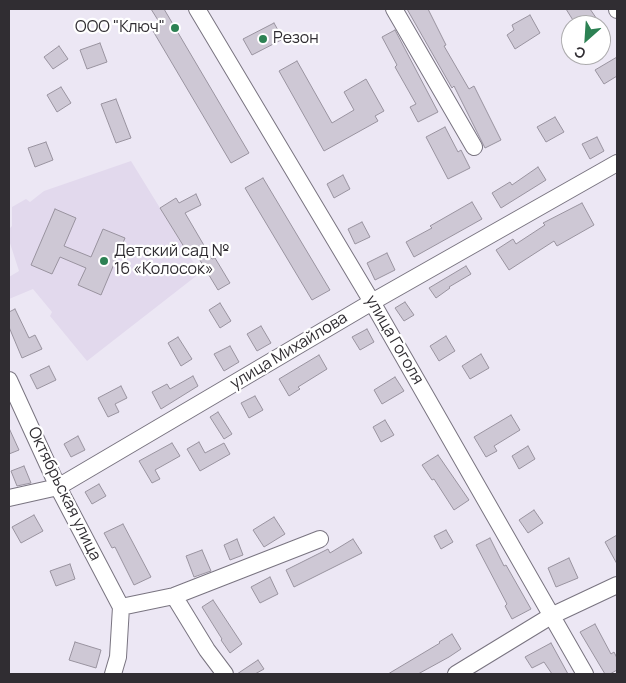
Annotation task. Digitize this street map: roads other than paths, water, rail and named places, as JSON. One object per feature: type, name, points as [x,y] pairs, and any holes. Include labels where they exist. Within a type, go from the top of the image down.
[{"type":"street","name":"улица Гоголя","points":[[197,9],[372,302],[585,674]]},
{"type":"street","points":[[394,9],[474,147]]},
{"type":"street","name":"улица Михайлова","points":[[9,498],[58,487],[372,302],[617,163]]},
{"type":"street","name":"Октябрьская улица","points":[[9,380],[58,487],[121,608]]},
{"type":"street","points":[[113,674],[118,658],[121,608],[174,596],[320,539]]},
{"type":"street","points":[[456,674],[551,616],[617,585]]},
{"type":"street","points":[[174,596],[207,650],[225,674]]},
{"type":"place","name":"ООО \"Ключ\"","points":[[175,28]]},
{"type":"place","name":"Резон","points":[[263,39]]},
{"type":"place","name":"Детский сад № 16 «Колосок»","points":[[104,261]]}]
